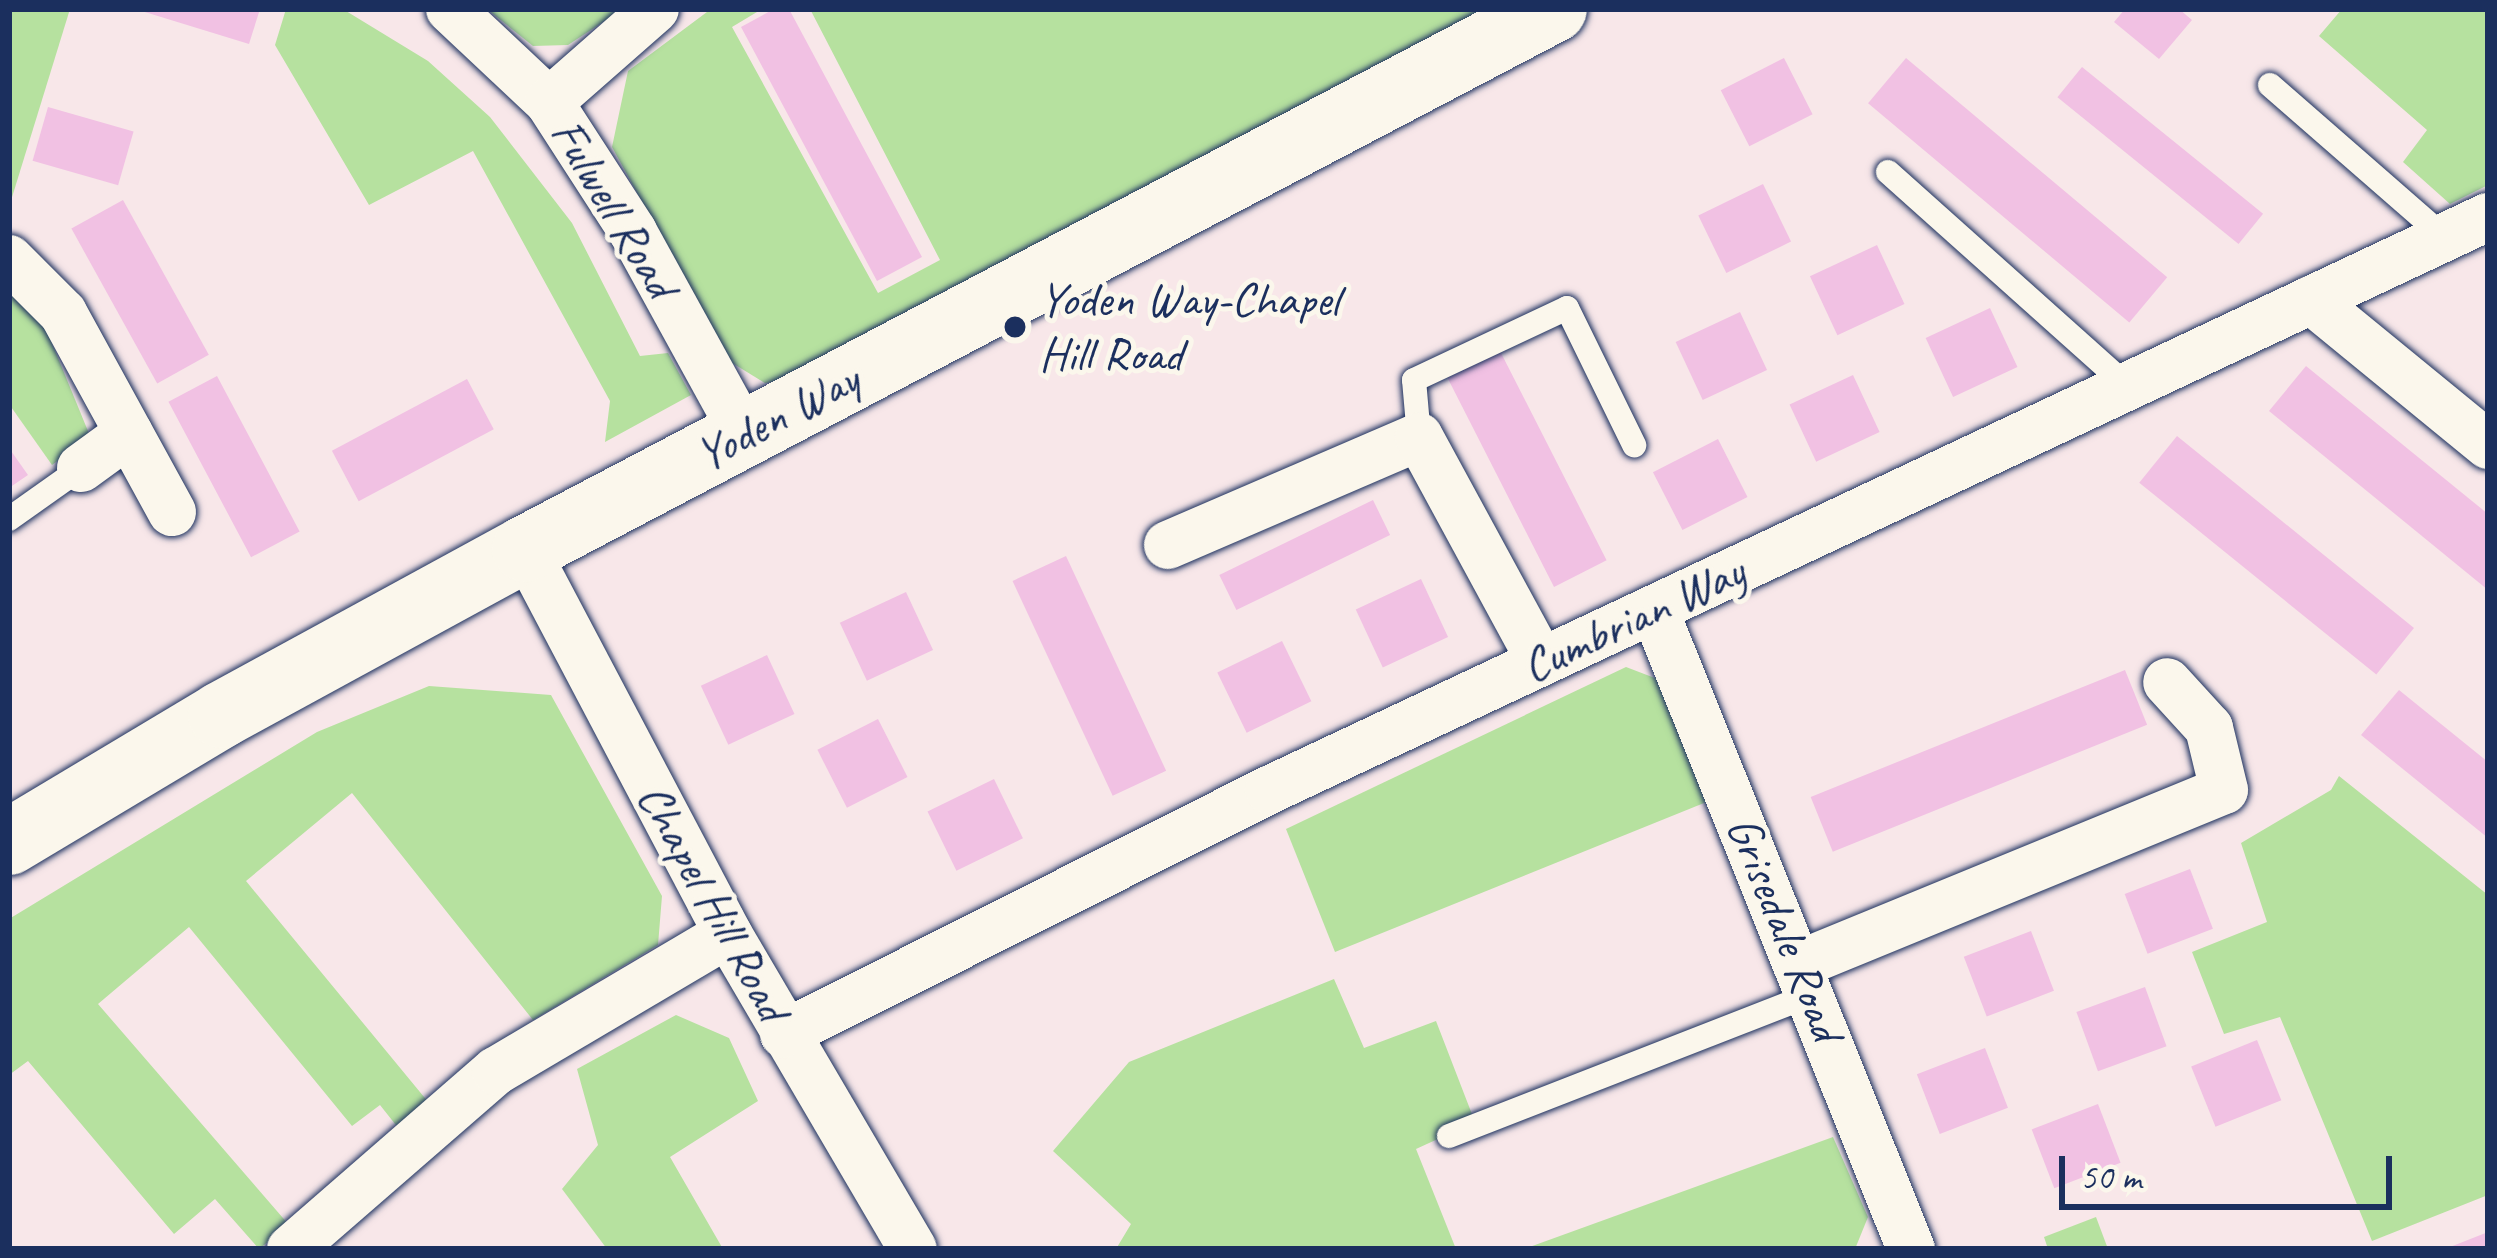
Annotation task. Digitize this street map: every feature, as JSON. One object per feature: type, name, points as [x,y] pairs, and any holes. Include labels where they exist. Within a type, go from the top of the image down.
[{"type":"main road","name":"Yoden Way","points":[[9,842],[221,715],[525,549],[1554,9]]},
{"type":"street","name":"Fulwell Road","points":[[450,9],[549,102],[633,232],[744,434]]},
{"type":"street","points":[[549,102],[655,9]]},
{"type":"street","name":"Cumbrian Way","points":[[784,1034],[1540,662],[2488,217]]},
{"type":"street","points":[[9,259],[63,313],[172,512]]},
{"type":"street","points":[[2311,300],[2488,445]]},
{"type":"street","points":[[80,468],[129,433]]},
{"type":"street","points":[[1168,545],[1419,437],[1540,662]]},
{"type":"street","name":"Chapel Hill Road","points":[[525,549],[728,934],[914,1249]]},
{"type":"street","name":"Grisedale Road","points":[[1654,609],[1807,979],[1911,1249]]},
{"type":"street","points":[[1807,979],[2224,790],[2209,728],[2167,682]]},
{"type":"street","points":[[291,1249],[496,1071],[728,934]]},
{"type":"lane","points":[[2270,85],[2444,237]]},
{"type":"lane","points":[[1888,172],[2127,386]]},
{"type":"lane","points":[[1419,437],[1414,380],[1567,308],[1634,445]]},
{"type":"lane","points":[[9,519],[80,468]]},
{"type":"lane","points":[[1449,1136],[1807,979]]},
{"type":"green space","points":[[9,9],[70,9],[9,207]]},
{"type":"green space","points":[[286,9],[346,11],[428,61],[490,117],[572,223],[640,356],[668,353],[691,395],[605,442],[610,401],[473,151],[369,205],[275,45]]},
{"type":"green space","points":[[487,9],[623,9],[568,45],[533,46]]},
{"type":"green space","points":[[711,9],[762,9],[732,27],[878,293],[940,260],[810,9],[1510,9],[802,379],[765,383],[729,361],[612,147],[628,71]]},
{"type":"green space","points":[[2342,9],[2488,9],[2488,185],[2450,204],[2403,162],[2427,130],[2319,36]]},
{"type":"green space","points":[[9,286],[40,314],[90,436],[52,465],[9,404]]},
{"type":"green space","points":[[1626,667],[1660,680],[1709,801],[1335,952],[1286,829]]},
{"type":"green space","points":[[429,686],[551,695],[662,896],[658,945],[533,1020],[352,793],[246,881],[429,1103],[399,1129],[380,1105],[352,1126],[189,927],[98,1004],[289,1225],[259,1249],[215,1199],[174,1234],[28,1061],[9,1075],[9,919],[317,732]]},
{"type":"green space","points":[[2339,776],[2488,895],[2488,1195],[2372,1241],[2280,1017],[2224,1034],[2192,952],[2267,922],[2241,843],[2331,790]]},
{"type":"green space","points":[[1334,979],[1364,1048],[1436,1021],[1475,1122],[1416,1149],[1456,1249],[1116,1249],[1131,1224],[1053,1151],[1129,1062]]},
{"type":"green space","points":[[676,1015],[729,1038],[758,1101],[670,1157],[723,1249],[607,1249],[562,1189],[598,1145],[577,1069]]},
{"type":"green space","points":[[1833,1137],[1868,1217],[1855,1249],[1524,1249]]},
{"type":"green space","points":[[2096,1217],[2108,1249],[2048,1249],[2044,1237]]},
{"type":"building","points":[[135,9],[260,9],[249,44]]},
{"type":"building","points":[[774,9],[789,9],[922,257],[877,281],[741,27]]},
{"type":"building","points":[[2125,9],[2179,9],[2192,20],[2159,59],[2114,22]]},
{"type":"building","points":[[1784,58],[1813,114],[1749,146],[1721,90]]},
{"type":"building","points":[[1906,58],[2167,277],[2129,322],[1868,103]]},
{"type":"building","points":[[2082,67],[2263,214],[2239,244],[2057,97]]},
{"type":"building","points":[[48,107],[134,132],[118,185],[33,161]]},
{"type":"building","points":[[1763,184],[1791,242],[1726,273],[1698,216]]},
{"type":"building","points":[[123,200],[209,355],[157,383],[71,229]]},
{"type":"building","points":[[1877,245],[1904,304],[1837,335],[1810,276]]},
{"type":"building","points":[[1990,308],[2017,367],[1953,397],[1926,338]]},
{"type":"building","points":[[1740,312],[1767,370],[1703,400],[1676,342]]},
{"type":"building","points":[[1499,349],[1607,560],[1554,587],[1446,376]]},
{"type":"building","points":[[2306,366],[2488,514],[2488,590],[2269,411]]},
{"type":"building","points":[[1853,375],[1880,432],[1816,462],[1790,405]]},
{"type":"building","points":[[217,376],[300,531],[251,557],[168,402]]},
{"type":"building","points":[[467,379],[494,429],[359,501],[332,451]]},
{"type":"building","points":[[2177,436],[2414,628],[2376,675],[2139,483]]},
{"type":"building","points":[[1718,439],[1748,497],[1682,530],[1653,472]]},
{"type":"building","points":[[9,448],[28,475],[9,488]]},
{"type":"building","points":[[1373,500],[1390,535],[1236,610],[1219,575]]},
{"type":"building","points":[[1066,556],[1166,771],[1113,796],[1013,581]]},
{"type":"building","points":[[1421,579],[1448,637],[1383,667],[1356,609]]},
{"type":"building","points":[[906,592],[933,650],[867,681],[840,623]]},
{"type":"building","points":[[1282,641],[1311,701],[1247,733],[1217,673]]},
{"type":"building","points":[[767,655],[794,714],[728,745],[701,686]]},
{"type":"building","points":[[2125,670],[2147,725],[1833,852],[1811,797]]},
{"type":"building","points":[[2399,690],[2488,762],[2488,838],[2361,735]]},
{"type":"building","points":[[878,719],[908,777],[847,808],[817,750]]},
{"type":"building","points":[[994,779],[1023,838],[956,871],[927,811]]},
{"type":"building","points":[[2190,869],[2213,929],[2148,954],[2125,894]]},
{"type":"building","points":[[2031,931],[2054,991],[1987,1017],[1964,957]]},
{"type":"building","points":[[2145,987],[2167,1046],[2098,1071],[2076,1012]]},
{"type":"building","points":[[2257,1040],[2281,1100],[2216,1127],[2191,1067]]},
{"type":"building","points":[[1985,1048],[2008,1108],[1940,1134],[1917,1074]]},
{"type":"building","points":[[2098,1104],[2121,1163],[2054,1188],[2032,1129]]},
{"type":"building","points":[[2488,1232],[2488,1249],[2445,1249]]},
{"type":"place","name":"Yoden Way-Chapel Hill Road","points":[[1015,327]]}]
